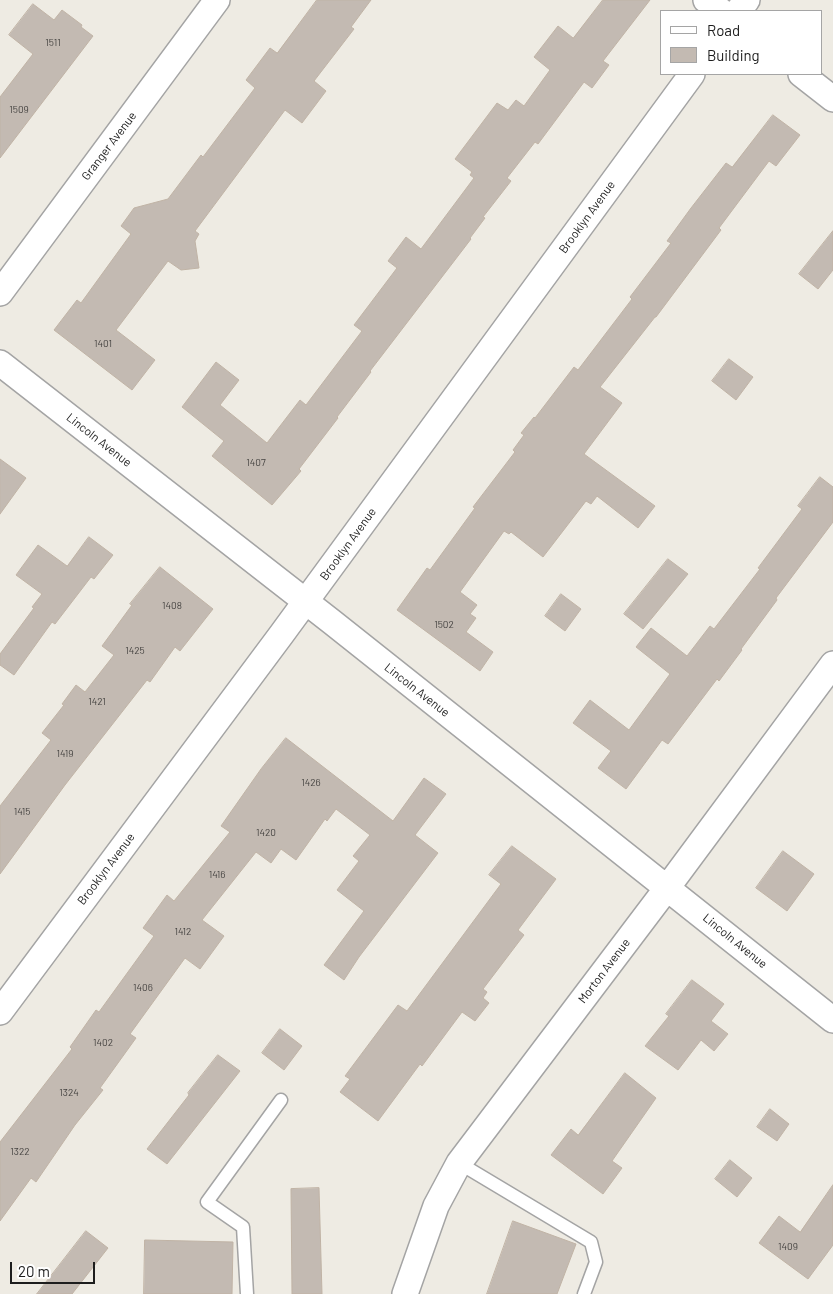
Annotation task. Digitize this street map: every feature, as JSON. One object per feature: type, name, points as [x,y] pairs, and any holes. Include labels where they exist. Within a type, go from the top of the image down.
[{"type":"street","name":"Granger Avenue","points":[[0,293],[217,0]]},
{"type":"street","points":[[706,0],[720,10]]},
{"type":"street","points":[[739,10],[747,0]]},
{"type":"street","name":"Brooklyn Avenue","points":[[0,1012],[305,602],[691,75]]},
{"type":"street","points":[[803,75],[833,99]]},
{"type":"street","name":"Lincoln Avenue","points":[[0,363],[833,1020]]},
{"type":"street","name":"Morton Avenue","points":[[405,1294],[436,1206],[459,1163],[667,888],[833,664]]},
{"type":"lane","points":[[247,1294],[244,1227],[207,1202],[281,1100]]},
{"type":"lane","points":[[459,1163],[591,1242],[596,1262],[584,1294]]},
{"type":"building","points":[[317,0],[371,0],[351,27],[354,29],[314,81],[326,91],[302,123],[285,110],[195,231],[199,234],[195,241],[199,268],[181,270],[168,261],[116,330],[155,360],[132,390],[54,330],[77,300],[81,303],[131,234],[121,226],[134,208],[168,199],[201,155],[203,157],[255,88],[246,80],[270,48],[277,53]]},
{"type":"building","points":[[603,0],[650,0],[603,61],[609,65],[592,88],[584,82],[538,144],[535,142],[507,178],[511,181],[483,217],[485,218],[471,239],[370,371],[338,418],[299,469],[301,471],[272,505],[212,456],[224,441],[182,407],[216,362],[239,380],[220,405],[267,443],[300,400],[306,405],[362,331],[354,325],[397,268],[388,261],[406,237],[421,249],[474,178],[470,175],[472,172],[455,159],[497,103],[508,110],[516,100],[524,106],[550,70],[534,57],[558,26],[573,38]]},
{"type":"building","points":[[33,4],[54,20],[62,10],[93,36],[0,158],[0,97],[33,54],[9,35]]},
{"type":"building","points":[[773,115],[800,135],[776,166],[769,161],[719,228],[721,230],[656,317],[600,387],[622,403],[584,454],[655,506],[638,528],[597,496],[591,504],[586,501],[543,557],[511,532],[509,534],[504,531],[460,592],[477,605],[470,614],[476,618],[466,632],[493,652],[480,671],[397,610],[427,568],[430,570],[475,508],[473,507],[515,452],[513,450],[524,435],[521,433],[535,418],[574,367],[578,370],[632,299],[630,297],[671,243],[667,241],[691,208],[726,163],[732,167]]},
{"type":"building","points":[[833,231],[833,270],[818,289],[799,274]]},
{"type":"building","points":[[729,359],[753,377],[736,400],[712,381]]},
{"type":"building","points":[[0,459],[26,478],[0,514]]},
{"type":"building","points":[[820,477],[833,487],[833,522],[776,598],[777,600],[719,681],[717,679],[668,744],[662,740],[626,789],[598,768],[611,751],[573,723],[590,700],[629,730],[670,674],[636,647],[651,628],[687,656],[710,626],[714,629],[760,569],[758,568],[802,509],[798,506]]},
{"type":"building","points":[[89,537],[113,555],[94,579],[91,577],[55,624],[52,622],[14,675],[0,665],[0,654],[42,594],[16,575],[38,545],[67,566]]},
{"type":"building","points":[[668,559],[688,574],[643,629],[624,614]]},
{"type":"building","points":[[160,567],[213,609],[180,651],[175,647],[150,682],[147,680],[65,785],[0,874],[0,806],[51,740],[42,733],[64,705],[62,704],[76,685],[85,692],[114,655],[102,646],[132,605],[130,604]]},
{"type":"building","points":[[561,594],[581,609],[565,631],[545,616]]},
{"type":"building","points":[[286,738],[393,821],[424,778],[446,794],[415,835],[438,853],[359,957],[344,980],[324,965],[364,911],[337,890],[359,861],[353,856],[370,835],[336,809],[327,821],[325,819],[296,860],[281,849],[271,863],[256,852],[202,920],[224,936],[200,969],[185,958],[130,1034],[136,1038],[100,1088],[103,1090],[75,1125],[36,1182],[31,1178],[0,1221],[0,1142],[72,1049],[70,1047],[96,1010],[99,1012],[154,936],[143,928],[167,895],[174,901],[230,832],[221,826],[261,769]]},
{"type":"building","points":[[512,846],[556,879],[518,930],[524,935],[483,989],[487,992],[483,998],[489,1003],[475,1021],[462,1012],[422,1066],[420,1064],[378,1121],[340,1092],[350,1079],[345,1076],[398,1005],[407,1011],[501,884],[489,875]]},
{"type":"building","points":[[783,851],[814,874],[787,911],[756,888]]},
{"type":"building","points":[[692,980],[724,1004],[711,1021],[728,1034],[714,1051],[701,1040],[678,1070],[645,1046],[669,1016],[666,1014]]},
{"type":"building","points":[[280,1029],[302,1046],[284,1070],[262,1053]]},
{"type":"building","points":[[218,1055],[240,1071],[167,1164],[147,1149]]},
{"type":"building","points":[[625,1073],[656,1098],[612,1161],[622,1168],[603,1194],[551,1155],[571,1129],[578,1135]]},
{"type":"building","points":[[770,1109],[789,1124],[777,1141],[757,1127]]},
{"type":"building","points":[[730,1160],[752,1178],[737,1197],[715,1179]]},
{"type":"building","points":[[833,1185],[833,1245],[808,1279],[759,1243],[779,1216],[800,1232]]},
{"type":"building","points":[[319,1188],[322,1294],[292,1294],[291,1189]]},
{"type":"building","points":[[513,1221],[576,1244],[557,1294],[487,1294]]},
{"type":"building","points":[[86,1231],[108,1248],[72,1294],[37,1294]]},
{"type":"building","points":[[145,1240],[233,1242],[232,1294],[144,1294]]}]
